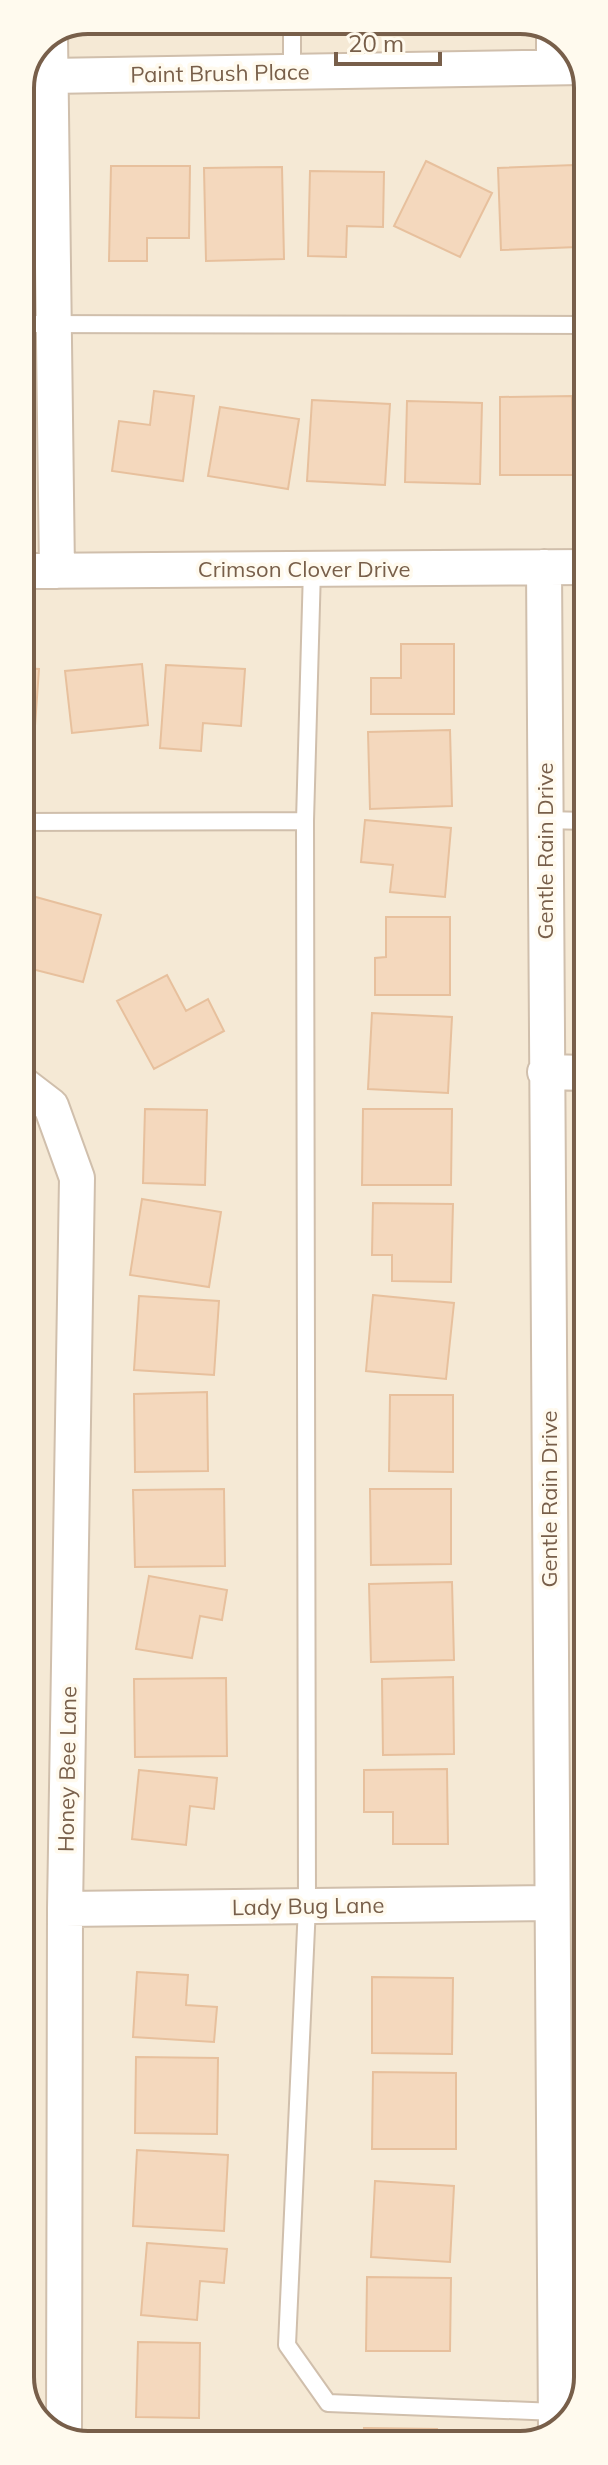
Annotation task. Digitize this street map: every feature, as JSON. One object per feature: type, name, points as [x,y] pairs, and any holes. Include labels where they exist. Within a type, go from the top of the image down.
[{"type":"street","points":[[50,50],[57,571]]},
{"type":"street","name":"Paint Brush Place","points":[[50,76],[568,67]]},
{"type":"street","name":"Gentle Rain Drive","points":[[544,567],[556,2418]]},
{"type":"street","name":"Crimson Clover Drive","points":[[34,571],[574,567]]},
{"type":"street","points":[[545,1072],[574,1073]]},
{"type":"street","name":"Honey Bee Lane","points":[[34,1093],[51,1106],[77,1178],[65,1909],[64,2425]]},
{"type":"street","name":"Lady Bug Lane","points":[[65,1909],[552,1903]]},
{"type":"lane","points":[[292,34],[292,72]]},
{"type":"lane","points":[[34,324],[574,325]]},
{"type":"lane","points":[[312,569],[305,821],[307,1906],[287,2345],[328,2403],[552,2421]]},
{"type":"lane","points":[[545,820],[574,821]]},
{"type":"lane","points":[[34,822],[305,821]]},
{"type":"shaded area","points":[[524,34],[541,38],[556,47],[567,61],[573,77],[574,2377],[570,2398],[561,2413],[547,2424],[531,2430],[84,2431],[67,2427],[52,2418],[41,2404],[35,2388],[34,88],[43,58],[58,43],[77,35]]},
{"type":"building","points":[[426,161],[492,193],[460,257],[394,226]]},
{"type":"building","points":[[574,165],[574,247],[501,250],[498,168]]},
{"type":"building","points":[[111,166],[190,166],[189,238],[147,238],[147,261],[109,261]]},
{"type":"building","points":[[282,167],[284,259],[206,261],[204,168]]},
{"type":"building","points":[[310,171],[384,172],[383,227],[347,226],[346,257],[308,256]]},
{"type":"building","points":[[154,391],[194,396],[183,481],[112,471],[119,421],[150,425]]},
{"type":"building","points":[[572,396],[573,475],[500,475],[500,397]]},
{"type":"building","points":[[312,400],[390,404],[385,485],[307,481]]},
{"type":"building","points":[[407,401],[482,403],[480,484],[405,482]]},
{"type":"building","points":[[220,407],[299,419],[288,489],[208,476]]},
{"type":"building","points":[[401,644],[454,644],[454,714],[371,714],[371,678],[401,678]]},
{"type":"building","points":[[142,664],[148,725],[72,733],[65,671]]},
{"type":"building","points":[[166,665],[245,669],[241,726],[203,723],[201,751],[160,748]]},
{"type":"building","points":[[34,669],[39,669],[34,740]]},
{"type":"building","points":[[450,730],[452,806],[370,809],[368,732]]},
{"type":"building","points":[[365,820],[451,828],[445,897],[390,892],[393,865],[361,862]]},
{"type":"building","points":[[34,896],[101,915],[83,982],[34,970]]},
{"type":"building","points":[[386,917],[450,917],[450,995],[375,995],[375,958],[386,957]]},
{"type":"building","points":[[167,975],[186,1011],[208,999],[224,1031],[154,1069],[117,1001]]},
{"type":"building","points":[[372,1013],[452,1017],[448,1093],[368,1089]]},
{"type":"building","points":[[145,1109],[207,1110],[205,1185],[143,1183]]},
{"type":"building","points":[[363,1109],[452,1109],[451,1185],[362,1185]]},
{"type":"building","points":[[142,1199],[221,1212],[209,1287],[130,1275]]},
{"type":"building","points":[[373,1203],[453,1204],[451,1282],[392,1281],[392,1255],[372,1255]]},
{"type":"building","points":[[373,1295],[454,1303],[446,1379],[366,1371]]},
{"type":"building","points":[[139,1296],[219,1301],[214,1375],[134,1370]]},
{"type":"building","points":[[207,1392],[208,1471],[135,1472],[134,1394]]},
{"type":"building","points":[[390,1395],[453,1395],[453,1472],[389,1471]]},
{"type":"building","points":[[224,1489],[225,1566],[135,1567],[133,1490]]},
{"type":"building","points":[[370,1489],[451,1489],[451,1564],[371,1565]]},
{"type":"building","points":[[149,1576],[227,1590],[222,1620],[200,1616],[192,1658],[136,1649]]},
{"type":"building","points":[[452,1582],[454,1660],[371,1662],[369,1584]]},
{"type":"building","points":[[453,1677],[454,1754],[383,1755],[382,1679]]},
{"type":"building","points":[[226,1678],[227,1756],[135,1757],[134,1679]]},
{"type":"building","points":[[447,1769],[448,1844],[393,1844],[393,1812],[364,1812],[364,1770]]},
{"type":"building","points":[[139,1770],[217,1778],[214,1809],[190,1806],[186,1845],[132,1839]]},
{"type":"building","points":[[137,1972],[188,1975],[186,2005],[217,2007],[214,2042],[133,2037]]},
{"type":"building","points":[[372,1977],[453,1978],[452,2054],[372,2053]]},
{"type":"building","points":[[136,2057],[218,2058],[217,2134],[135,2133]]},
{"type":"building","points":[[373,2072],[456,2073],[456,2149],[372,2149]]},
{"type":"building","points":[[137,2150],[228,2155],[224,2231],[133,2226]]},
{"type":"building","points":[[375,2181],[454,2186],[450,2262],[371,2257]]},
{"type":"building","points":[[147,2243],[227,2249],[224,2283],[200,2281],[197,2320],[141,2315]]},
{"type":"building","points":[[367,2277],[451,2278],[450,2351],[366,2351]]},
{"type":"building","points":[[138,2342],[200,2343],[199,2418],[136,2417]]},
{"type":"building","points":[[364,2428],[437,2429],[437,2431],[364,2431]]}]
